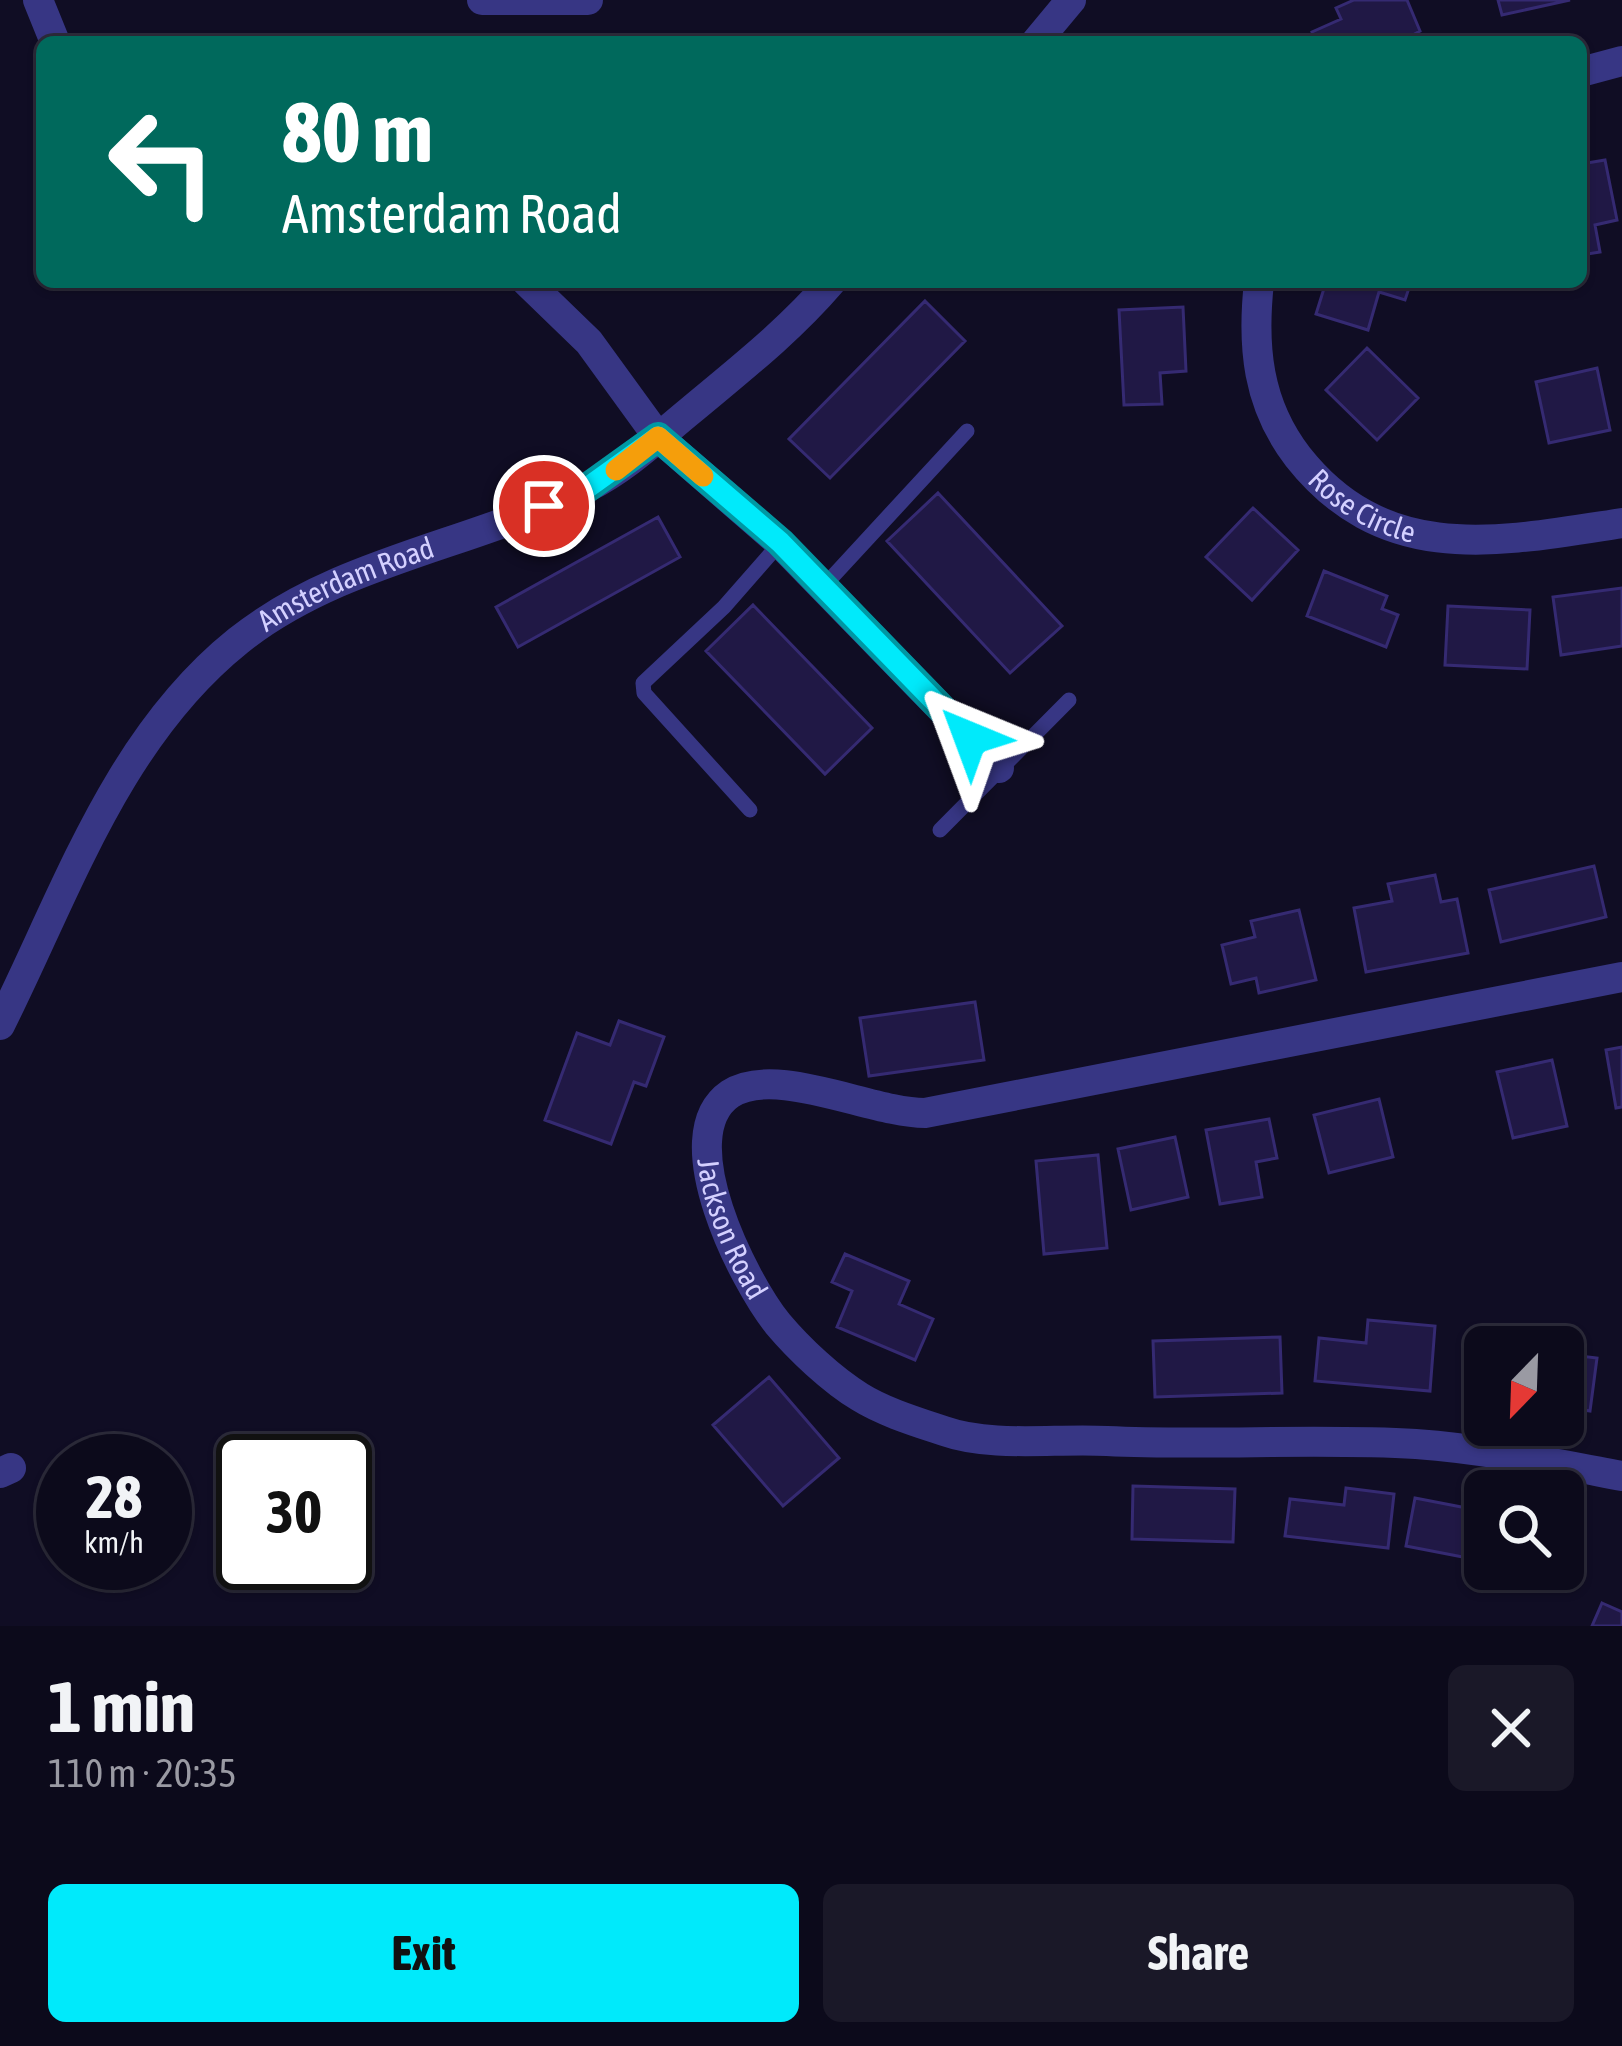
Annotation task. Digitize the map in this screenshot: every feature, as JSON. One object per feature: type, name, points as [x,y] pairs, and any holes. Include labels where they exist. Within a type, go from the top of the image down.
[{"type":"street","points":[[38,0],[53,36]]},
{"type":"street","points":[[482,0],[588,0]]},
{"type":"street","points":[[1041,36],[1071,0]]},
{"type":"street","points":[[1587,70],[1622,61]]},
{"type":"street","points":[[533,288],[589,342],[658,437],[780,542],[999,768]]},
{"type":"street","name":"Amsterdam Road","points":[[0,1025],[122,777],[164,712],[238,640],[282,610],[418,550],[587,488],[658,437],[791,325],[825,288]]},
{"type":"street","name":"Rose Circle","points":[[1258,288],[1253,343],[1268,404],[1282,436],[1339,503],[1373,522],[1416,536],[1484,542],[1622,523]]},
{"type":"street","name":"Jackson Road","points":[[1622,977],[925,1113],[898,1113],[780,1084],[751,1086],[728,1095],[716,1112],[704,1162],[756,1291],[779,1325],[860,1398],[949,1433],[1173,1444],[1413,1444],[1485,1451],[1622,1476]]},
{"type":"lane","points":[[823,586],[967,431]]},
{"type":"lane","points":[[750,810],[644,693],[643,683],[724,607],[780,542]]},
{"type":"lane","points":[[940,830],[1069,700]]},
{"type":"building","points":[[1354,0],[1407,0],[1420,31],[1411,36],[1314,36],[1312,32],[1341,19],[1336,8]]},
{"type":"building","points":[[1498,0],[1570,0],[1502,15]]},
{"type":"building","points":[[1605,160],[1617,220],[1595,225],[1600,252],[1587,254],[1587,163]]},
{"type":"building","points":[[1324,288],[1409,288],[1405,300],[1379,292],[1368,330],[1316,314]]},
{"type":"building","points":[[925,301],[965,341],[830,478],[789,439]]},
{"type":"building","points":[[1183,307],[1186,371],[1160,373],[1162,404],[1124,405],[1119,310]]},
{"type":"building","points":[[1367,348],[1418,398],[1377,440],[1326,390]]},
{"type":"building","points":[[1597,368],[1610,430],[1549,443],[1536,382]]},
{"type":"building","points":[[938,493],[1062,626],[1010,673],[887,541]]},
{"type":"building","points":[[1253,508],[1298,550],[1252,600],[1206,557]]},
{"type":"building","points":[[658,517],[680,557],[518,647],[496,607]]},
{"type":"building","points":[[1324,571],[1387,596],[1382,609],[1398,615],[1386,647],[1307,616]]},
{"type":"building","points":[[1622,588],[1622,646],[1561,655],[1553,597]]},
{"type":"building","points":[[753,605],[872,728],[825,774],[706,651]]},
{"type":"building","points":[[1448,606],[1530,610],[1527,669],[1445,665]]},
{"type":"building","points":[[1594,866],[1606,917],[1501,942],[1489,890]]},
{"type":"building","points":[[1435,875],[1441,902],[1457,899],[1468,953],[1366,972],[1354,908],[1392,901],[1388,884]]},
{"type":"building","points":[[1299,910],[1316,980],[1259,993],[1256,978],[1231,984],[1222,945],[1255,937],[1251,921]]},
{"type":"building","points":[[975,1002],[984,1060],[869,1076],[860,1018]]},
{"type":"building","points":[[619,1021],[664,1037],[646,1086],[634,1082],[611,1144],[545,1120],[577,1033],[610,1045]]},
{"type":"building","points":[[1622,1047],[1622,1107],[1616,1108],[1606,1050]]},
{"type":"building","points":[[1552,1060],[1567,1126],[1513,1138],[1497,1072]]},
{"type":"building","points":[[1379,1099],[1393,1157],[1329,1173],[1314,1115]]},
{"type":"building","points":[[1269,1119],[1277,1158],[1256,1162],[1262,1197],[1220,1204],[1206,1130]]},
{"type":"building","points":[[1175,1137],[1188,1197],[1131,1210],[1118,1149]]},
{"type":"building","points":[[1098,1155],[1107,1248],[1044,1254],[1036,1161]]},
{"type":"building","points":[[845,1254],[909,1281],[899,1304],[933,1319],[915,1360],[837,1327],[852,1291],[832,1282]]},
{"type":"building","points":[[1368,1320],[1435,1326],[1430,1391],[1315,1381],[1319,1338],[1366,1343]]},
{"type":"building","points":[[1280,1337],[1282,1393],[1155,1397],[1153,1341]]},
{"type":"building","points":[[1584,1356],[1597,1358],[1590,1411],[1584,1410]]},
{"type":"building","points":[[769,1377],[839,1458],[783,1506],[713,1425]]},
{"type":"building","points":[[1133,1486],[1235,1489],[1233,1542],[1132,1539]]},
{"type":"building","points":[[1346,1488],[1394,1494],[1388,1548],[1285,1536],[1290,1499],[1344,1505]]},
{"type":"building","points":[[1415,1498],[1464,1508],[1464,1557],[1406,1546]]},
{"type":"building","points":[[1602,1603],[1622,1612],[1622,1626],[1592,1626]]},
{"type":"slow traffic","points":[[616,470],[658,437],[703,476]]},
{"type":"route","points":[[544,506],[630,462],[658,437],[780,542],[970,738]]}]
